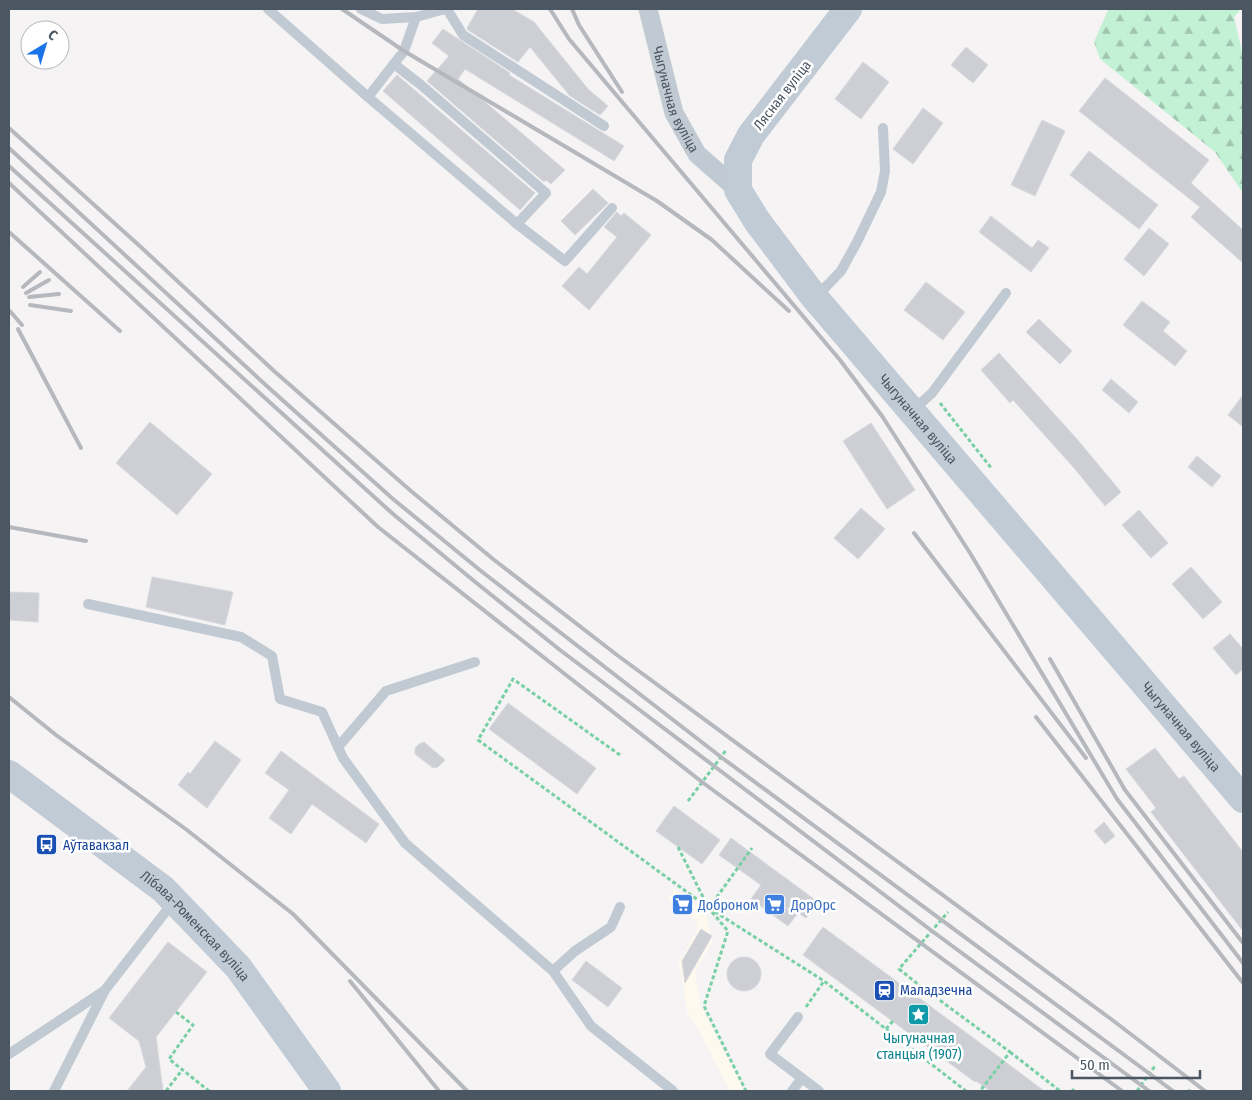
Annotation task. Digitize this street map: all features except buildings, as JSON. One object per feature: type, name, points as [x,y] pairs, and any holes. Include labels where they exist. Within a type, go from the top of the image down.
[{"type":"main road","name":"Лясная вуліца","points":[[738,190],[738,160],[751,135],[848,9]]},
{"type":"main road","name":"Чыгуначная вуліца","points":[[738,190],[757,221],[815,298],[1243,800]]},
{"type":"main road","name":"Лібава-Роменская вуліца","points":[[9,774],[163,889],[175,900],[238,967],[327,1091]]},
{"type":"street","name":"Чыгуначная вуліца","points":[[648,9],[674,112],[697,154],[738,190]]},
{"type":"lane","points":[[268,9],[517,224],[565,261],[612,208]]},
{"type":"lane","points":[[361,9],[382,19],[416,16],[446,9],[463,35],[604,126]]},
{"type":"lane","points":[[368,97],[404,51],[416,16]]},
{"type":"lane","points":[[394,64],[546,193],[517,224]]},
{"type":"lane","points":[[815,298],[841,271],[881,192],[885,171],[883,128]]},
{"type":"lane","points":[[912,411],[932,393],[1006,293]]},
{"type":"lane","points":[[88,604],[241,637],[272,656],[280,699],[322,712],[343,758],[405,843],[553,971],[591,1026],[673,1091]]},
{"type":"lane","points":[[338,747],[386,691],[475,662]]},
{"type":"lane","points":[[54,1091],[105,990],[175,900]]},
{"type":"lane","points":[[553,971],[576,951],[611,927],[620,907]]},
{"type":"lane","points":[[9,1054],[105,990]]},
{"type":"lane","points":[[798,1017],[770,1054],[819,1091]]},
{"type":"lane","points":[[792,1091],[802,1078]]},
{"type":"path","points":[[620,755],[513,679],[478,740],[709,908],[824,981],[966,1091]]},
{"type":"path","points":[[688,801],[726,749]]},
{"type":"path","points":[[678,847],[709,908],[728,932],[704,1006],[746,1091]]},
{"type":"path","points":[[709,908],[752,848]]},
{"type":"path","points":[[948,912],[899,969],[1060,1091]]},
{"type":"path","points":[[798,1017],[824,981]]},
{"type":"path","points":[[913,994],[919,985]]},
{"type":"path","points":[[176,1012],[193,1025],[169,1059],[209,1091]]},
{"type":"path","points":[[886,1029],[892,1021]]},
{"type":"path","points":[[980,1091],[1010,1052]]},
{"type":"path","points":[[1137,1091],[1156,1066]]},
{"type":"path","points":[[166,1091],[182,1070]]},
{"type":"shaded area","points":[[674,889],[705,912],[713,941],[695,972],[701,1006],[745,1091],[730,1091],[697,1027],[687,1012],[681,970],[678,964],[698,928],[695,920],[668,899]]},
{"type":"green space","points":[[1107,9],[1241,9],[1234,17],[1243,56],[1243,193],[1215,152],[1100,59],[1094,42]]},
{"type":"railway","points":[[342,9],[404,51],[657,201],[712,240],[789,311]]},
{"type":"railway","points":[[550,9],[569,39],[840,360],[882,416],[970,553],[1117,799],[1243,963]]},
{"type":"railway","points":[[572,9],[579,25],[622,92]]},
{"type":"railway","points":[[9,128],[274,371],[411,491],[493,559],[617,655],[1111,1019],[1205,1091]]},
{"type":"railway","points":[[9,148],[269,388],[393,499],[481,571],[721,757],[1173,1091]]},
{"type":"railway","points":[[9,166],[393,514],[474,581],[560,650],[932,931],[1149,1091]]},
{"type":"railway","points":[[9,183],[378,527],[702,782],[1122,1091]]},
{"type":"railway","points":[[9,232],[120,331]]},
{"type":"railway","points":[[23,287],[40,272]]},
{"type":"railway","points":[[26,293],[49,280]]},
{"type":"railway","points":[[29,297],[59,294]]},
{"type":"railway","points":[[30,305],[71,311]]},
{"type":"railway","points":[[9,310],[22,325]]},
{"type":"railway","points":[[18,329],[81,448]]},
{"type":"railway","points":[[9,527],[86,541]]},
{"type":"railway","points":[[914,533],[1086,758]]},
{"type":"railway","points":[[1050,659],[1125,790],[1243,943]]},
{"type":"railway","points":[[9,697],[56,735],[187,830],[293,914],[467,1091]]},
{"type":"railway","points":[[1036,717],[1243,983]]},
{"type":"railway","points":[[350,981],[439,1091]]},
{"type":"place","name":"Аўтавакзал","points":[[47,845]]},
{"type":"place","name":"Доброном","points":[[682,905]]},
{"type":"place","name":"ДорОрс","points":[[775,905]]},
{"type":"place","name":"Маладзечна","points":[[884,990]]},
{"type":"place","name":"Чыгуначная станцыя (1907)","points":[[919,1015]]}]
